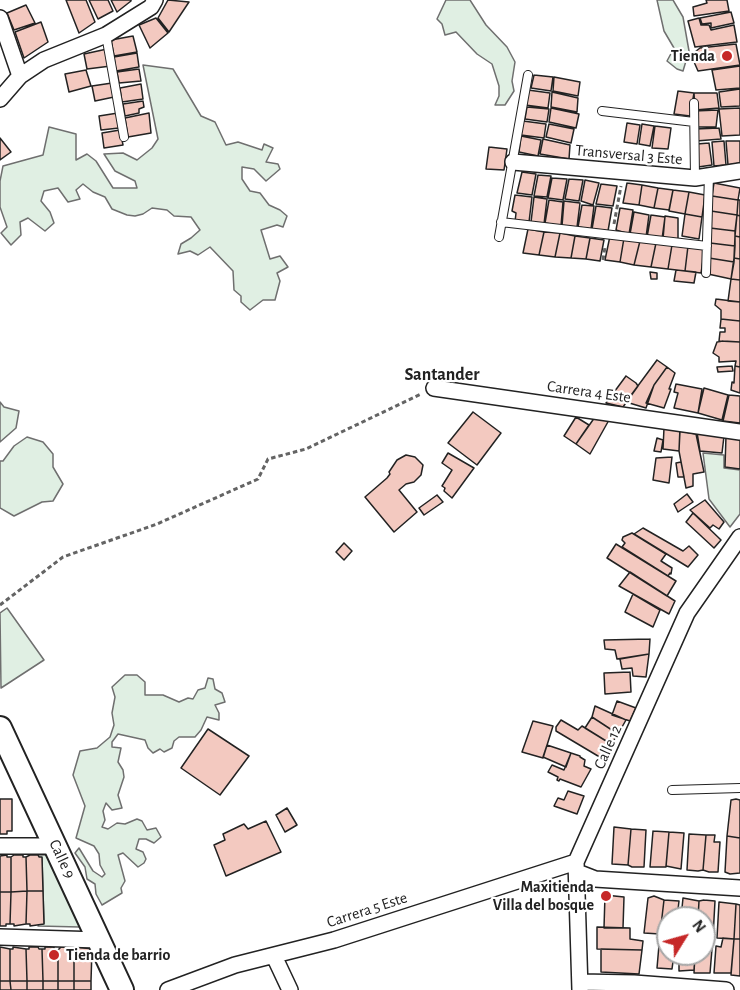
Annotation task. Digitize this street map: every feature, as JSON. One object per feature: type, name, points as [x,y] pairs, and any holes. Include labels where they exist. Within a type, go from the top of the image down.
[{"type":"street","points":[[0,99],[20,76],[44,60],[106,35],[151,7],[155,0]]},
{"type":"street","points":[[0,18],[20,76]]},
{"type":"street","name":"Transversal 3 Este","points":[[513,162],[624,173],[702,177],[740,171]]},
{"type":"street","name":"Carrera 4 Este","points":[[434,388],[740,432]]},
{"type":"street","name":"Calle 12","points":[[580,986],[577,867],[687,613],[740,537]]},
{"type":"street","name":"Calle 9","points":[[0,728],[6,753],[56,846],[121,989]]},
{"type":"street","points":[[0,846],[56,846]]},
{"type":"street","points":[[577,867],[596,879],[740,888]]},
{"type":"street","name":"Carrera 5 Este","points":[[168,990],[235,965],[334,940],[577,867]]},
{"type":"street","points":[[0,938],[99,940]]},
{"type":"street","points":[[274,956],[290,990]]},
{"type":"street","points":[[580,986],[634,983],[726,990]]},
{"type":"lane","points":[[106,35],[124,137]]},
{"type":"lane","points":[[499,237],[528,75]]},
{"type":"lane","points":[[694,103],[707,246],[706,273]]},
{"type":"lane","points":[[602,111],[694,122]]},
{"type":"lane","points":[[501,222],[707,246]]},
{"type":"lane","points":[[672,790],[740,788]]},
{"type":"path","points":[[612,234],[624,173]]},
{"type":"path","points":[[0,605],[63,557],[157,524],[258,479],[268,459],[306,449],[434,388]]},
{"type":"green space","points":[[446,0],[470,0],[486,25],[507,47],[515,62],[512,81],[514,91],[505,105],[495,105],[499,96],[499,86],[492,64],[477,54],[456,32],[445,35],[442,24],[437,19]]},
{"type":"green space","points":[[657,0],[673,0],[683,17],[689,51],[683,71],[667,61],[674,48],[664,31]]},
{"type":"green space","points":[[143,65],[173,69],[201,116],[215,122],[226,145],[238,142],[262,150],[264,144],[273,148],[266,162],[278,164],[280,169],[266,181],[254,169],[242,167],[242,179],[250,191],[260,193],[269,205],[287,216],[283,227],[277,225],[261,230],[270,259],[280,256],[288,267],[277,273],[280,281],[275,300],[263,300],[250,310],[241,302],[241,296],[234,290],[233,271],[210,247],[198,255],[190,251],[178,254],[181,244],[200,230],[191,217],[174,216],[167,210],[152,208],[143,214],[127,215],[112,209],[105,197],[93,192],[83,184],[76,190],[80,199],[68,202],[58,188],[44,191],[41,201],[50,212],[54,223],[45,231],[28,218],[20,222],[21,235],[11,245],[1,233],[7,227],[0,207],[0,181],[3,166],[43,155],[49,127],[76,134],[76,160],[87,154],[96,161],[113,188],[137,188],[135,181],[115,171],[104,154],[123,153],[137,160],[152,148],[158,139]]},
{"type":"green space","points":[[0,402],[4,407],[19,411],[16,428],[0,442]]},
{"type":"green space","points":[[27,437],[43,442],[53,454],[53,467],[63,484],[53,501],[42,502],[14,516],[0,508],[0,461],[3,461],[14,446]]},
{"type":"green space","points":[[703,453],[724,455],[724,468],[740,470],[740,514],[730,527],[709,499]]},
{"type":"green space","points":[[7,608],[44,660],[1,688],[0,613]]},
{"type":"green space","points":[[125,675],[137,675],[145,682],[145,695],[163,695],[179,702],[188,698],[193,699],[198,690],[205,688],[208,678],[213,679],[215,689],[222,693],[225,702],[215,705],[219,713],[219,720],[207,717],[195,737],[179,737],[174,741],[172,748],[164,752],[160,749],[153,753],[145,740],[118,734],[112,742],[112,747],[121,748],[118,762],[124,777],[118,795],[122,808],[112,810],[106,803],[103,811],[105,820],[102,827],[108,829],[117,823],[125,824],[137,819],[142,821],[147,830],[156,828],[161,837],[154,843],[146,839],[139,839],[136,849],[143,852],[146,859],[138,867],[123,853],[118,855],[125,881],[121,888],[122,893],[102,905],[96,894],[95,884],[87,879],[85,867],[75,853],[79,848],[93,871],[102,877],[105,874],[94,846],[76,838],[85,806],[73,775],[80,751],[97,748],[110,737],[114,725],[112,713],[115,697],[112,687]]},
{"type":"green space","points":[[38,855],[47,855],[80,927],[38,926],[44,923],[42,858]]},
{"type":"building","points":[[66,0],[86,0],[95,22],[79,33]]},
{"type":"building","points":[[89,0],[108,0],[113,11],[98,19]]},
{"type":"building","points":[[111,0],[131,0],[131,1],[117,12]]},
{"type":"building","points":[[168,0],[189,2],[169,32],[158,18]]},
{"type":"building","points":[[706,0],[727,0],[729,11],[694,16],[693,7],[707,3]]},
{"type":"building","points":[[26,5],[35,23],[14,30],[7,13]]},
{"type":"building","points":[[731,12],[734,23],[711,28],[711,23],[702,24],[700,18]]},
{"type":"building","points":[[156,18],[168,33],[150,48],[139,25]]},
{"type":"building","points":[[699,18],[701,25],[709,25],[711,30],[734,25],[737,42],[695,47],[688,21]]},
{"type":"building","points":[[41,22],[48,42],[24,58],[15,32]]},
{"type":"building","points":[[133,36],[137,52],[114,56],[111,40]]},
{"type":"building","points":[[736,44],[740,65],[698,71],[691,55],[700,48]]},
{"type":"building","points":[[107,49],[111,66],[87,69],[84,54]]},
{"type":"building","points":[[137,53],[139,67],[116,71],[114,57]]},
{"type":"building","points":[[740,66],[740,88],[716,90],[712,70]]},
{"type":"building","points":[[139,69],[141,81],[119,83],[117,72]]},
{"type":"building","points":[[86,70],[91,86],[69,92],[65,74]]},
{"type":"building","points":[[534,75],[553,77],[551,91],[531,88]]},
{"type":"building","points":[[554,77],[580,82],[578,96],[553,91]]},
{"type":"building","points":[[112,83],[114,97],[95,101],[92,86]]},
{"type":"building","points":[[141,84],[143,99],[122,102],[120,88]]},
{"type":"building","points":[[740,89],[740,106],[721,107],[719,92]]},
{"type":"building","points":[[528,90],[550,93],[548,108],[525,105]]},
{"type":"building","points":[[678,91],[694,93],[690,116],[674,114]]},
{"type":"building","points":[[552,92],[578,98],[577,112],[551,107]]},
{"type":"building","points":[[694,93],[717,93],[719,108],[695,110]]},
{"type":"building","points":[[143,101],[144,107],[139,109],[139,113],[125,116],[123,104]]},
{"type":"building","points":[[527,107],[549,109],[547,122],[525,119]]},
{"type":"building","points":[[551,108],[579,114],[576,128],[549,122]]},
{"type":"building","points":[[740,108],[740,135],[722,136],[719,109]]},
{"type":"building","points":[[718,110],[716,127],[695,127],[694,111]]},
{"type":"building","points":[[118,113],[119,128],[101,130],[99,116]]},
{"type":"building","points":[[149,113],[151,133],[128,137],[125,118]]},
{"type":"building","points":[[523,121],[546,124],[544,138],[521,135]]},
{"type":"building","points":[[627,123],[640,125],[637,144],[624,142]]},
{"type":"building","points":[[549,124],[574,129],[571,143],[546,137]]},
{"type":"building","points":[[642,124],[654,126],[650,146],[639,144]]},
{"type":"building","points":[[655,126],[671,128],[668,149],[652,148]]},
{"type":"building","points":[[719,128],[721,139],[696,141],[695,129]]},
{"type":"building","points":[[120,130],[123,145],[104,148],[102,133]]},
{"type":"building","points":[[521,136],[541,140],[538,156],[519,152]]},
{"type":"building","points":[[0,138],[11,152],[0,160]]},
{"type":"building","points":[[543,139],[570,145],[569,159],[540,154]]},
{"type":"building","points":[[724,141],[726,165],[714,166],[712,142]]},
{"type":"building","points":[[726,141],[740,141],[740,163],[728,165]]},
{"type":"building","points":[[709,143],[712,165],[698,167],[697,144]]},
{"type":"building","points":[[489,147],[507,149],[504,170],[486,169]]},
{"type":"building","points":[[522,172],[536,174],[532,195],[517,193]]},
{"type":"building","points":[[538,175],[551,176],[547,197],[534,196]]},
{"type":"building","points":[[552,178],[567,179],[563,200],[548,198]]},
{"type":"building","points":[[569,179],[583,180],[579,201],[565,199]]},
{"type":"building","points":[[585,180],[599,183],[593,205],[581,201]]},
{"type":"building","points":[[627,183],[642,185],[639,205],[623,203]]},
{"type":"building","points":[[714,183],[740,188],[738,200],[712,196]]},
{"type":"building","points":[[601,184],[617,186],[613,206],[596,204]]},
{"type":"building","points":[[642,185],[658,188],[654,208],[639,205]]},
{"type":"building","points":[[658,188],[673,190],[669,210],[654,208]]},
{"type":"building","points":[[673,190],[689,192],[685,214],[669,211]]},
{"type":"building","points":[[689,192],[705,195],[702,217],[685,214]]},
{"type":"building","points":[[515,195],[532,197],[529,222],[515,222],[516,213],[512,211]]},
{"type":"building","points":[[712,196],[738,200],[737,215],[711,211]]},
{"type":"building","points":[[534,197],[547,199],[544,224],[531,222]]},
{"type":"building","points":[[549,200],[563,202],[561,226],[545,223]]},
{"type":"building","points":[[738,200],[740,200],[740,216],[737,215]]},
{"type":"building","points":[[564,201],[580,203],[577,227],[562,226]]},
{"type":"building","points":[[582,205],[594,206],[591,229],[578,227]]},
{"type":"building","points":[[596,206],[612,208],[608,231],[592,229]]},
{"type":"building","points":[[620,208],[633,210],[629,234],[616,230]]},
{"type":"building","points":[[711,211],[737,215],[735,231],[710,228]]},
{"type":"building","points":[[634,212],[649,215],[646,237],[630,234]]},
{"type":"building","points":[[685,214],[702,217],[699,239],[682,236]]},
{"type":"building","points":[[651,215],[665,217],[662,239],[647,237]]},
{"type":"building","points":[[737,215],[740,216],[740,237],[735,236]]},
{"type":"building","points":[[665,216],[678,218],[678,240],[663,239]]},
{"type":"building","points":[[710,228],[735,231],[735,246],[710,243]]},
{"type":"building","points":[[528,229],[544,232],[539,255],[523,253]]},
{"type":"building","points":[[544,232],[560,233],[555,257],[539,255]]},
{"type":"building","points":[[560,233],[575,236],[571,258],[555,257]]},
{"type":"building","points":[[575,236],[590,238],[586,259],[571,258]]},
{"type":"building","points":[[610,236],[624,238],[620,262],[605,260]]},
{"type":"building","points":[[735,236],[740,237],[740,259],[734,258]]},
{"type":"building","points":[[590,238],[604,240],[600,261],[586,259]]},
{"type":"building","points":[[624,238],[640,241],[634,265],[620,262]]},
{"type":"building","points":[[640,241],[656,243],[651,267],[634,265]]},
{"type":"building","points":[[656,243],[672,245],[668,269],[651,267]]},
{"type":"building","points":[[710,243],[735,246],[734,262],[709,258]]},
{"type":"building","points":[[672,245],[688,246],[685,271],[668,269]]},
{"type":"building","points":[[688,246],[705,248],[701,273],[685,271]]},
{"type":"building","points":[[709,258],[734,262],[731,279],[708,274]]},
{"type":"building","points":[[734,258],[740,259],[740,280],[731,279]]},
{"type":"building","points":[[676,270],[696,272],[694,283],[674,281]]},
{"type":"building","points":[[650,272],[657,273],[657,279],[651,279]]},
{"type":"building","points":[[731,279],[740,280],[740,302],[728,301]]},
{"type":"building","points":[[716,299],[740,302],[740,321],[721,319],[721,310],[715,305]]},
{"type":"building","points":[[721,319],[740,321],[740,342],[719,341],[720,332],[725,332],[725,328],[720,328]]},
{"type":"building","points":[[717,342],[740,342],[740,367],[735,366],[736,361],[719,362],[719,357],[713,353]]},
{"type":"building","points":[[657,360],[667,367],[654,385],[646,408],[626,402]]},
{"type":"building","points":[[732,366],[733,371],[718,372],[717,367]]},
{"type":"building","points":[[735,366],[740,367],[740,393],[731,390],[732,382],[734,383]]},
{"type":"building","points":[[667,367],[675,373],[664,408],[646,403],[654,385]]},
{"type":"building","points":[[626,376],[638,386],[623,407],[606,403]]},
{"type":"building","points":[[676,384],[702,389],[698,413],[674,408],[678,393],[674,392]]},
{"type":"building","points":[[704,388],[728,395],[722,420],[698,413]]},
{"type":"building","points":[[729,395],[740,396],[740,423],[723,421]]},
{"type":"building","points":[[473,412],[501,433],[477,465],[448,443]]},
{"type":"building","points":[[576,417],[589,425],[576,444],[564,436]]},
{"type":"building","points":[[595,417],[609,420],[590,454],[576,444]]},
{"type":"building","points":[[680,427],[679,451],[663,449],[664,428]]},
{"type":"building","points":[[680,431],[696,434],[704,472],[693,474],[693,486],[686,488],[679,451]]},
{"type":"building","points":[[697,432],[724,436],[722,453],[700,451]]},
{"type":"building","points":[[726,436],[740,438],[740,469],[725,467]]},
{"type":"building","points":[[657,438],[663,440],[661,452],[654,451]]},
{"type":"building","points":[[448,453],[474,468],[452,498],[442,486],[452,470],[442,463]]},
{"type":"building","points":[[406,455],[415,457],[423,465],[421,475],[414,482],[406,484],[399,490],[417,512],[394,532],[365,497],[387,478],[397,460]]},
{"type":"building","points":[[672,457],[669,483],[653,480],[656,458]]},
{"type":"building","points":[[681,462],[684,477],[678,477],[676,463]]},
{"type":"building","points":[[687,494],[693,502],[678,512],[674,504]]},
{"type":"building","points":[[437,495],[443,502],[424,515],[419,508]]},
{"type":"building","points":[[705,500],[724,522],[719,529],[713,525],[710,528],[690,510]]},
{"type":"building","points":[[693,513],[721,540],[714,548],[686,522]]},
{"type":"building","points":[[643,528],[683,551],[689,546],[698,555],[688,567],[634,534]]},
{"type":"building","points":[[632,533],[666,554],[661,561],[672,568],[671,574],[668,576],[622,547],[625,543],[622,540],[623,537]]},
{"type":"building","points":[[344,543],[352,551],[344,560],[336,552]]},
{"type":"building","points":[[616,544],[676,581],[667,596],[607,558]]},
{"type":"building","points":[[630,572],[675,601],[669,614],[619,586]]},
{"type":"building","points":[[633,594],[660,610],[653,627],[625,612]]},
{"type":"building","points":[[650,639],[649,654],[617,659],[615,650],[605,649],[604,640]]},
{"type":"building","points":[[649,654],[646,677],[633,676],[632,668],[622,669],[620,659]]},
{"type":"building","points":[[630,672],[631,692],[605,694],[604,673]]},
{"type":"building","points":[[617,701],[636,708],[630,721],[612,715]]},
{"type":"building","points":[[595,706],[626,720],[618,734],[592,717]]},
{"type":"building","points":[[592,717],[618,734],[611,744],[585,728]]},
{"type":"building","points":[[561,720],[578,730],[582,726],[611,744],[603,759],[556,731]]},
{"type":"building","points":[[533,721],[553,726],[543,758],[522,752]]},
{"type":"building","points":[[208,729],[249,756],[220,795],[181,768]]},
{"type":"building","points":[[547,745],[571,753],[566,767],[543,757]]},
{"type":"building","points":[[571,753],[585,760],[584,766],[591,769],[581,787],[560,779],[559,781],[558,777],[548,772],[552,765],[564,770]]},
{"type":"building","points":[[568,791],[584,796],[577,814],[554,806],[558,798],[564,800]]},
{"type":"building","points":[[0,799],[12,799],[12,831],[7,831],[7,834],[0,834]]},
{"type":"building","points":[[731,800],[740,800],[740,838],[727,836]]},
{"type":"building","points":[[287,808],[297,825],[285,832],[276,815]]},
{"type":"building","points":[[266,821],[281,852],[226,876],[214,845],[225,840],[223,834],[244,824],[248,829]]},
{"type":"building","points":[[614,827],[631,829],[628,865],[612,864]]},
{"type":"building","points":[[631,829],[646,830],[644,867],[628,865]]},
{"type":"building","points":[[653,831],[669,832],[666,867],[650,867]]},
{"type":"building","points":[[669,832],[684,833],[681,869],[666,866]]},
{"type":"building","points":[[689,834],[706,835],[703,870],[687,870]]},
{"type":"building","points":[[706,835],[715,835],[714,842],[720,842],[718,872],[703,870]]},
{"type":"building","points":[[727,836],[740,838],[740,873],[725,872]]},
{"type":"building","points":[[14,855],[26,857],[27,891],[11,892],[11,857]]},
{"type":"building","points":[[30,855],[42,857],[43,891],[27,891],[26,857]]},
{"type":"building","points":[[0,856],[11,857],[11,892],[0,892]]},
{"type":"building","points":[[27,891],[43,891],[44,924],[30,926],[26,924]]},
{"type":"building","points":[[27,891],[26,924],[14,926],[10,924],[11,892]]},
{"type":"building","points":[[0,892],[11,892],[10,924],[6,926],[0,926]]},
{"type":"building","points":[[605,895],[624,897],[623,928],[604,928]]},
{"type":"building","points":[[654,896],[664,900],[663,906],[656,906],[656,934],[644,933],[648,898]]},
{"type":"building","points":[[683,898],[699,901],[699,906],[682,906]]},
{"type":"building","points":[[664,900],[679,901],[678,906],[663,906]]},
{"type":"building","points":[[699,901],[715,901],[715,906],[699,906]]},
{"type":"building","points":[[719,902],[736,904],[734,939],[717,938]]},
{"type":"building","points":[[736,904],[740,905],[740,939],[734,939]]},
{"type":"building","points":[[597,927],[630,928],[630,939],[643,941],[642,950],[597,949]]},
{"type":"building","points":[[723,938],[734,939],[731,973],[714,973],[716,946],[721,947]]},
{"type":"building","points":[[734,939],[740,939],[740,976],[731,975]]},
{"type":"building","points":[[0,947],[10,949],[10,981],[0,981]]},
{"type":"building","points":[[13,947],[26,949],[27,981],[10,981],[10,949]]},
{"type":"building","points":[[29,947],[42,949],[43,981],[27,981],[26,949]]},
{"type":"building","points":[[54,947],[54,950],[58,950],[58,981],[43,981],[42,949]]},
{"type":"building","points":[[61,947],[70,947],[74,950],[74,981],[58,981],[58,950]]},
{"type":"building","points":[[77,947],[92,949],[91,981],[74,981],[74,950]]},
{"type":"building","points":[[601,949],[642,950],[639,974],[601,972]]},
{"type":"building","points":[[657,966],[672,966],[672,969],[657,968]]},
{"type":"building","points":[[679,966],[694,966],[694,970],[679,971]]},
{"type":"building","points":[[694,966],[711,966],[710,973],[694,973]]},
{"type":"building","points":[[0,981],[10,981],[11,990],[0,990]]},
{"type":"building","points":[[10,981],[27,981],[27,990],[11,990]]},
{"type":"building","points":[[27,981],[43,981],[43,990],[27,990]]},
{"type":"building","points":[[43,981],[58,981],[58,990],[43,990]]},
{"type":"building","points":[[58,981],[74,981],[74,990],[58,990]]},
{"type":"building","points":[[74,981],[91,981],[91,990],[74,990]]},
{"type":"place","name":"Tienda","points":[[727,56]]},
{"type":"place","name":"Maxitienda Villa del bosque","points":[[606,896]]},
{"type":"place","name":"Tienda de barrio","points":[[54,955]]},
{"type":"district","name":"Santander","points":[[442,375]]}]
